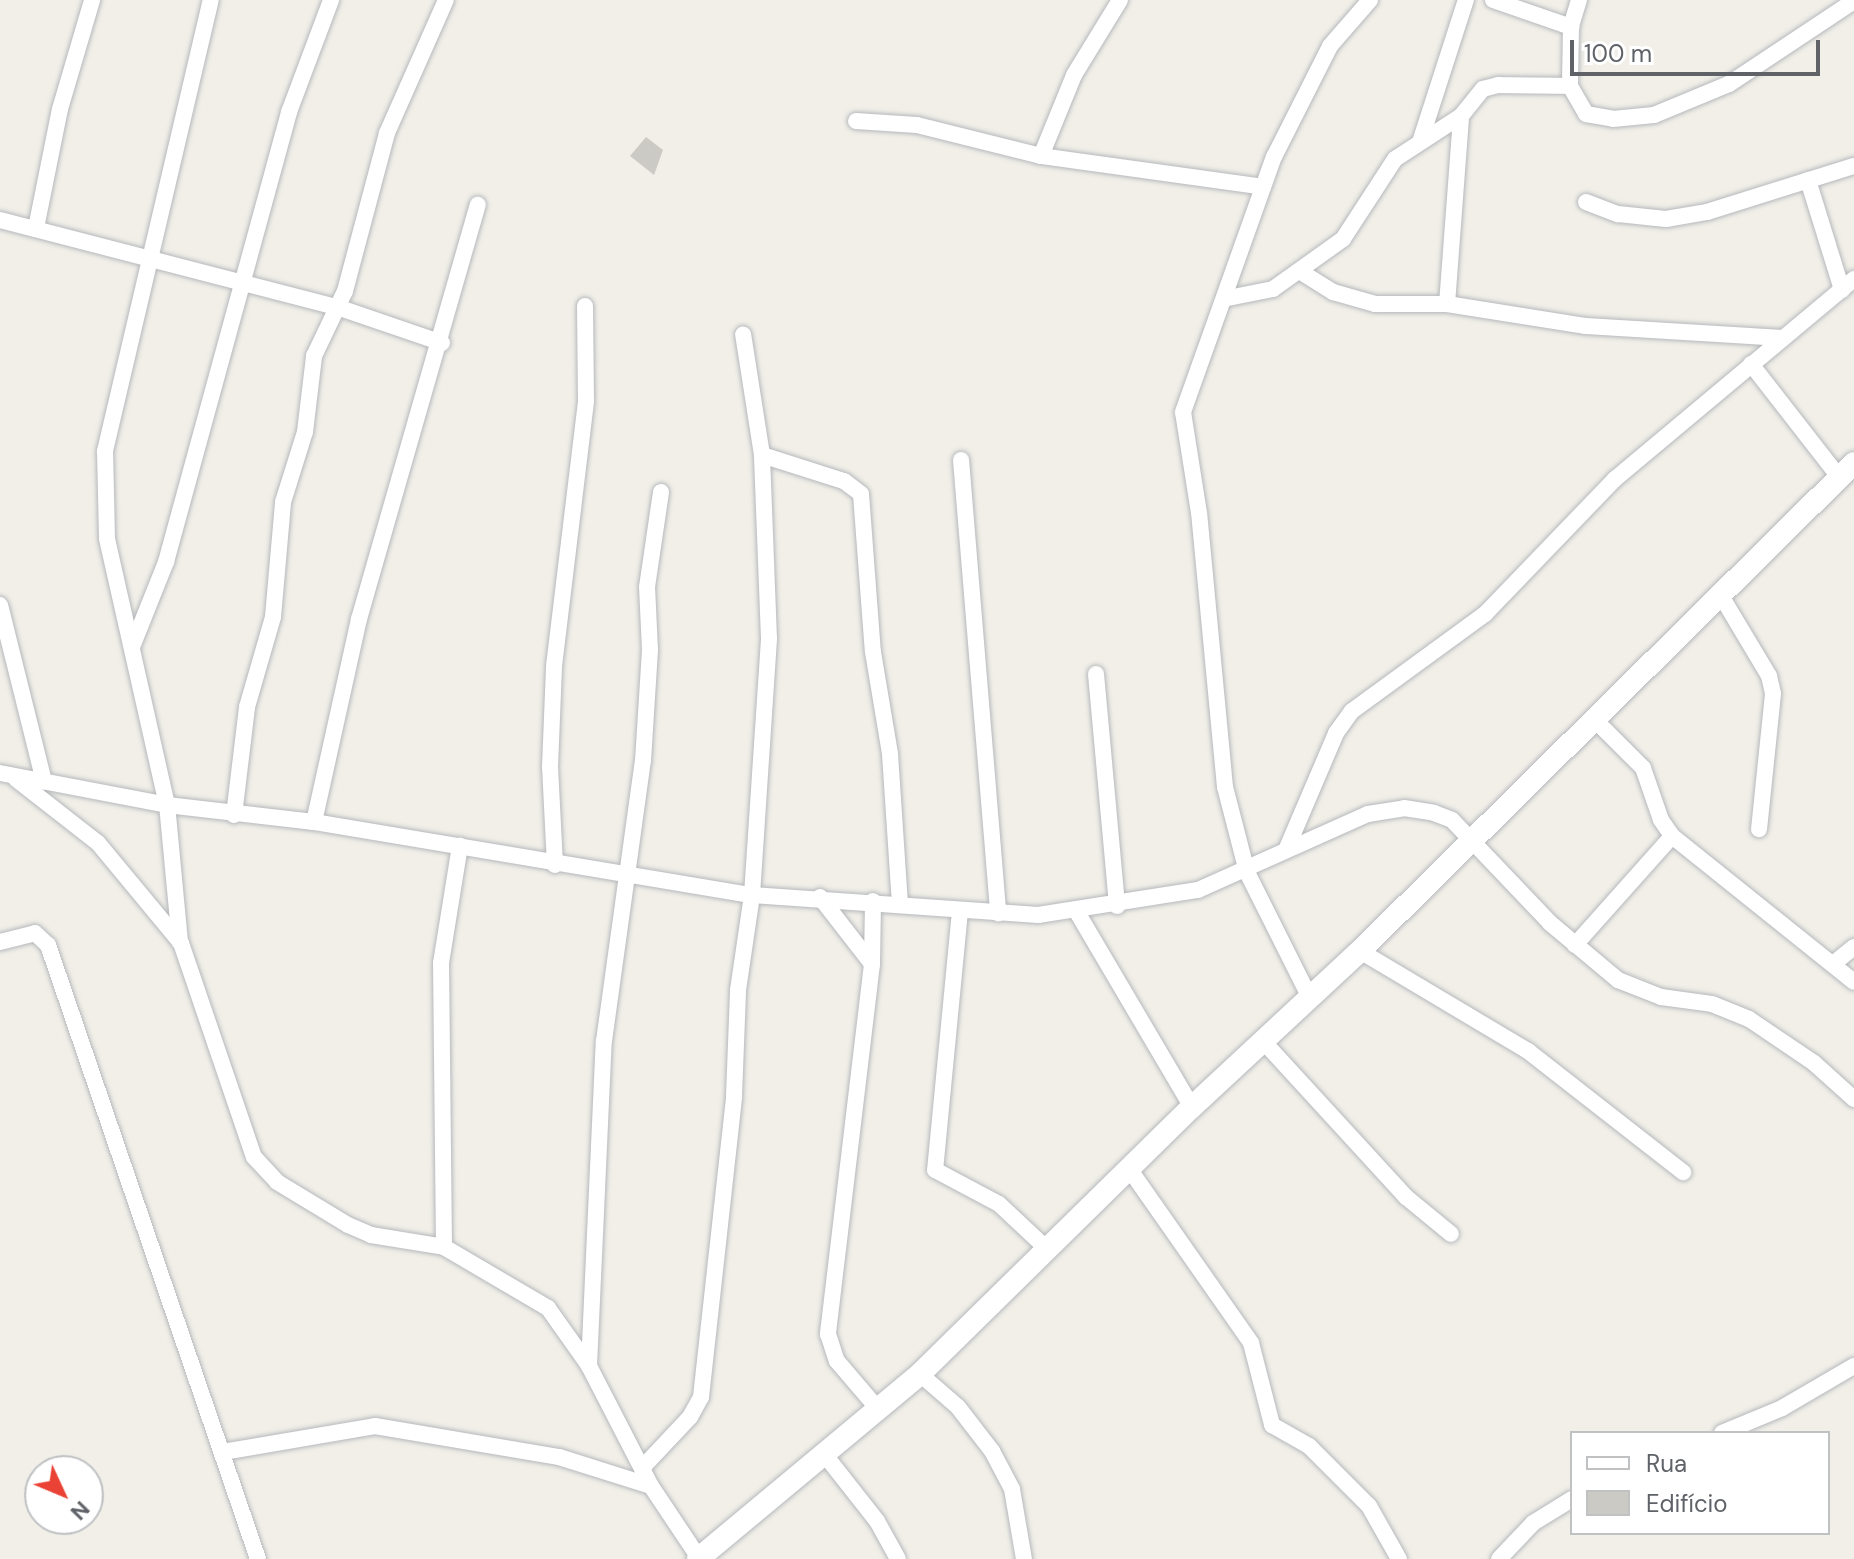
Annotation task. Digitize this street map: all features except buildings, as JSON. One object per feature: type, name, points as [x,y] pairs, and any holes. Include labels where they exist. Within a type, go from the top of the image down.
[{"type":"street","points":[[36,228],[60,109],[92,0]]},
{"type":"street","points":[[211,0],[105,451],[107,538],[167,805],[181,943],[254,1157],[277,1182],[348,1225],[371,1235],[444,1247],[548,1308],[589,1366],[651,1486],[698,1558],[920,1374],[1192,1107],[1360,951],[1847,470],[1751,364]]},
{"type":"street","points":[[132,647],[166,562],[289,112],[331,0]]},
{"type":"street","points":[[234,815],[247,707],[273,617],[283,502],[305,432],[314,356],[337,307],[387,133],[446,0]]},
{"type":"street","points":[[1041,156],[1074,75],[1120,0]]},
{"type":"street","points":[[1310,998],[1247,872],[1225,787],[1199,513],[1183,412],[1228,298],[1263,187],[1319,66],[1370,0]]},
{"type":"street","points":[[1421,139],[1466,0]]},
{"type":"street","points":[[1493,0],[1571,27]]},
{"type":"street","points":[[1579,0],[1571,27],[1570,86],[1586,114],[1598,119],[1654,115],[1729,84],[1854,1]]},
{"type":"street","points":[[1228,298],[1273,289],[1301,272],[1343,239],[1395,159],[1421,139],[1461,116],[1490,86],[1570,86]]},
{"type":"street","points":[[1447,304],[1461,116]]},
{"type":"street","points":[[856,121],[917,125],[1041,156],[1263,187]]},
{"type":"street","points":[[1586,202],[1618,214],[1666,219],[1707,212],[1854,166]]},
{"type":"street","points":[[1287,848],[1336,733],[1352,711],[1485,614],[1615,479],[1848,285],[1808,180]]},
{"type":"street","points":[[314,822],[359,619],[442,343],[478,205]]},
{"type":"street","points":[[0,220],[337,307],[442,343]]},
{"type":"street","points":[[1301,272],[1333,292],[1375,304],[1447,304],[1586,326],[1783,338]]},
{"type":"street","points":[[555,865],[550,767],[554,666],[586,401],[585,306]]},
{"type":"street","points":[[642,1468],[690,1417],[705,1375],[715,1238],[734,1096],[738,990],[752,895],[769,639],[762,455],[743,334]]},
{"type":"street","points":[[762,455],[844,481],[861,494],[873,652],[890,754],[900,903]]},
{"type":"street","points":[[961,460],[998,913]]},
{"type":"street","points":[[589,1366],[604,1041],[649,698],[647,587],[661,492]]},
{"type":"street","points":[[1720,594],[1769,676],[1773,694],[1759,829]]},
{"type":"street","points":[[0,605],[44,782]]},
{"type":"street","points":[[1096,674],[1117,906]]},
{"type":"street","points":[[1593,718],[1643,768],[1661,820],[1672,836],[1854,982]]},
{"type":"street","points":[[5,774],[167,805],[314,822],[624,877],[752,895],[820,897],[998,913],[1077,912],[1198,890],[1247,872],[1287,848],[1368,814],[1404,808],[1452,820],[1575,945],[1634,988],[1712,1004],[1749,1019],[1814,1063],[1854,1099]]},
{"type":"street","points":[[5,774],[98,843],[181,943]]},
{"type":"street","points":[[1575,945],[1672,836]]},
{"type":"street","points":[[444,1247],[441,963],[460,846]]},
{"type":"street","points":[[820,897],[872,964]]},
{"type":"street","points":[[873,901],[872,964],[828,1334],[837,1361],[878,1409]]},
{"type":"street","points":[[960,911],[935,1170],[999,1204],[1046,1248]]},
{"type":"street","points":[[1077,912],[1192,1107]]},
{"type":"street","points":[[0,942],[35,933],[48,945],[258,1559]]},
{"type":"street","points":[[1833,964],[1854,947]]},
{"type":"street","points":[[1360,951],[1528,1051],[1683,1172]]},
{"type":"street","points":[[1263,1041],[1406,1197],[1451,1234]]},
{"type":"street","points":[[1130,1170],[1251,1343],[1272,1425],[1309,1446],[1369,1506],[1399,1559]]},
{"type":"street","points":[[1727,1431],[1782,1408],[1854,1366]]},
{"type":"street","points":[[920,1374],[958,1407],[992,1451],[1012,1489],[1024,1559]]},
{"type":"street","points":[[223,1452],[375,1426],[559,1457],[651,1486]]},
{"type":"street","points":[[825,1455],[877,1521],[898,1559]]},
{"type":"street","points":[[1499,1559],[1533,1523],[1570,1500]]}]
